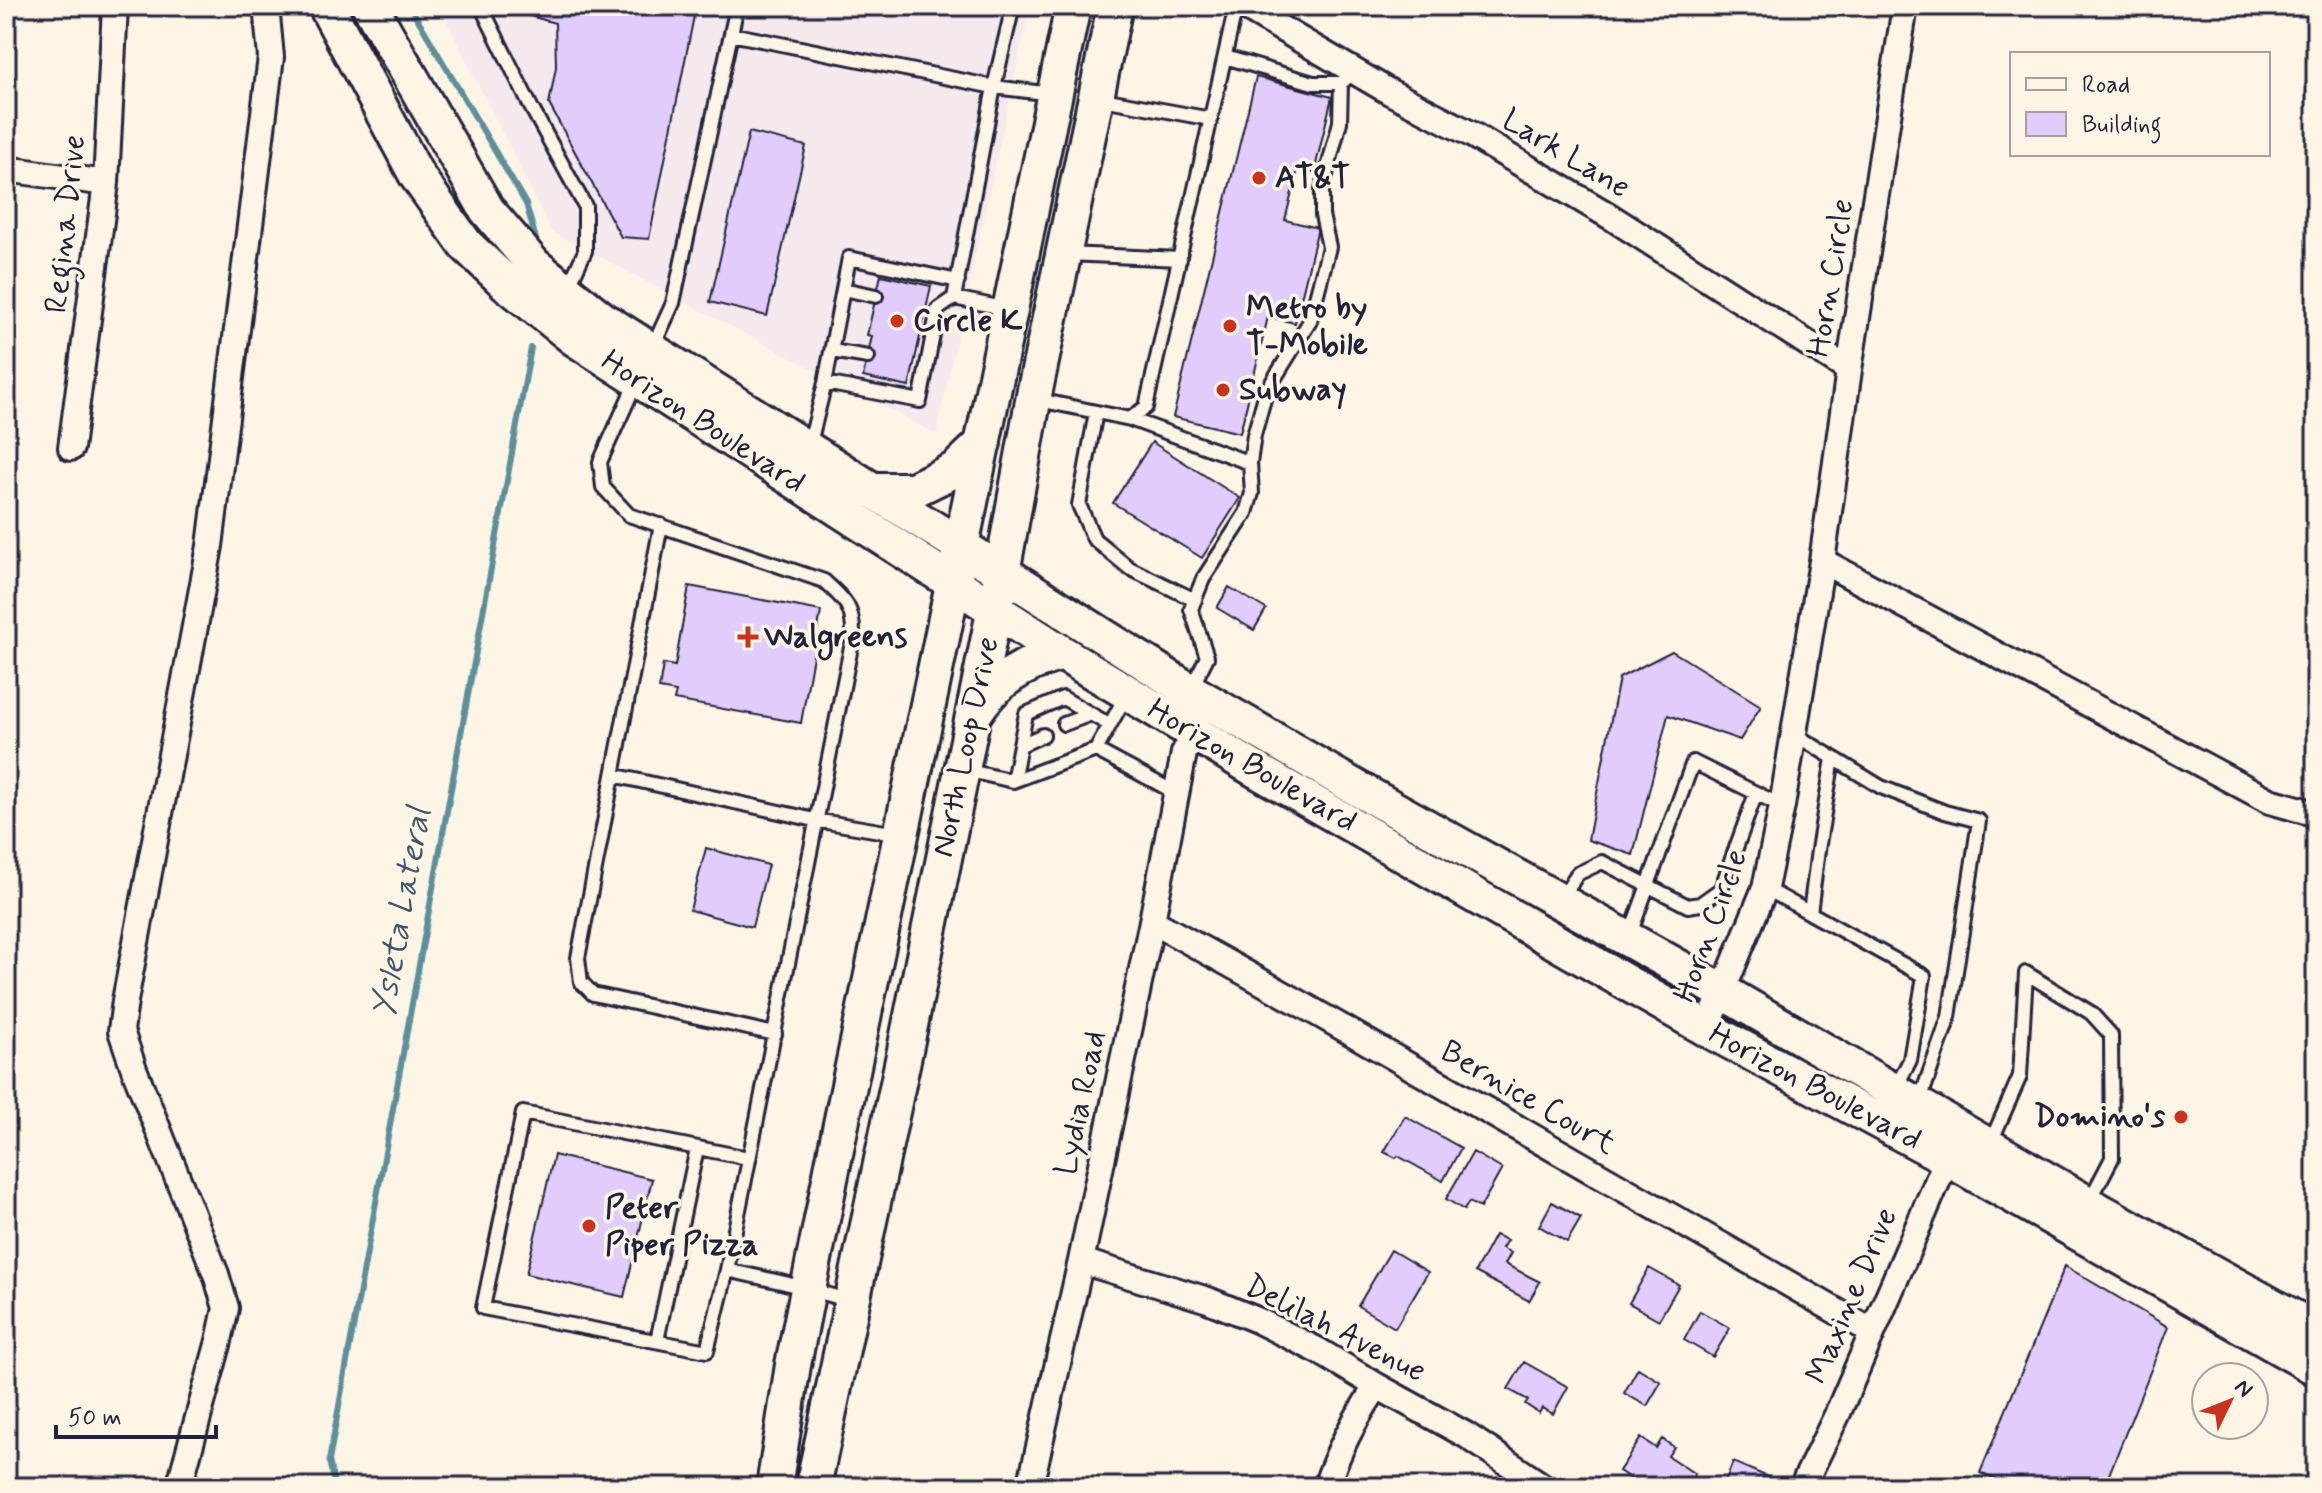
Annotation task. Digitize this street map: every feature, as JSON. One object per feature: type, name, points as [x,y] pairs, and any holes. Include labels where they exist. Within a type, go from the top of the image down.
[{"type":"main road","name":"Horizon Boulevard","points":[[326,6],[417,176],[466,245],[507,284],[574,338],[644,366],[808,450],[1190,691],[1906,1099],[1954,1144],[1989,1147],[2316,1330]]},
{"type":"main road","name":"Horizon Boulevard","points":[[370,6],[487,210],[534,265],[602,319],[644,366],[953,582],[1128,693],[1707,1029],[1954,1144],[2316,1368]]},
{"type":"main road","name":"North Loop Drive","points":[[774,1487],[808,1289],[1073,6]]},
{"type":"main road","name":"North Loop Drive","points":[[813,1487],[995,609],[1033,399],[1115,6]]},
{"type":"main road","points":[[871,490],[913,490],[956,469],[983,443]]},
{"type":"main road","points":[[972,718],[996,686],[1018,669],[1062,653]]},
{"type":"main road","points":[[1543,934],[1558,934],[1610,947],[1628,939]]},
{"type":"street","name":"Regina Drive","points":[[71,448],[106,183],[115,6]]},
{"type":"street","points":[[179,1487],[226,1308],[216,1274],[121,1031],[210,546],[271,57],[266,6]]},
{"type":"street","name":"Lark Lane","points":[[1243,6],[1348,78],[1471,134],[1611,217],[1849,370]]},
{"type":"street","name":"Horn Circle","points":[[1707,1029],[1765,888],[1782,806],[1905,6]]},
{"type":"street","points":[[6,169],[106,183]]},
{"type":"street","points":[[1822,561],[2270,801],[2316,814]]},
{"type":"street","name":"Lydia Road","points":[[1030,1487],[1081,1261],[1184,753],[1194,732]]},
{"type":"street","name":"Bernice Court","points":[[1152,921],[1871,1331]]},
{"type":"street","name":"Maxine Drive","points":[[1802,1487],[1837,1415],[1954,1144]]},
{"type":"street","name":"Delilah Avenue","points":[[1081,1261],[1208,1300],[1257,1320],[1319,1351],[1466,1435],[1544,1487]]},
{"type":"street","points":[[1326,1487],[1335,1459],[1354,1421],[1377,1386]]},
{"type":"lane","points":[[481,6],[585,206],[585,251],[567,291]]},
{"type":"lane","points":[[737,6],[673,303],[600,462],[603,487],[629,515],[824,581],[847,602],[853,637],[727,1270],[707,1351],[483,1308],[523,1113],[748,1158]]},
{"type":"lane","points":[[954,298],[994,87],[1013,6]]},
{"type":"lane","points":[[1130,419],[1146,407],[1236,6]]},
{"type":"lane","points":[[731,34],[994,87],[1055,95]]},
{"type":"lane","points":[[1190,691],[1207,657],[1191,609],[1203,579],[1246,513],[1252,493],[1250,463],[1254,435],[1266,392],[1310,321],[1329,247],[1322,215],[1322,190],[1348,78],[1313,83],[1225,57]]},
{"type":"lane","points":[[1097,98],[1211,119]]},
{"type":"lane","points":[[1064,254],[1180,259]]},
{"type":"lane","points":[[808,450],[832,351],[849,258],[958,281]]},
{"type":"lane","points":[[843,289],[876,296]]},
{"type":"lane","points":[[825,383],[920,401],[920,366],[932,308],[954,298],[1011,310]]},
{"type":"lane","points":[[832,351],[868,357]]},
{"type":"lane","points":[[1033,399],[1130,419],[1250,463]]},
{"type":"lane","points":[[1096,412],[1079,505],[1094,539],[1129,568],[1195,600]]},
{"type":"lane","points":[[661,525],[578,958],[581,982],[593,994],[775,1034]]},
{"type":"lane","points":[[961,770],[1013,781],[1096,750],[1128,693]]},
{"type":"lane","points":[[1013,781],[1026,714],[1063,698],[1110,725]]},
{"type":"lane","points":[[1064,724],[1091,714]]},
{"type":"lane","points":[[1794,734],[1881,787],[1945,812],[1979,821],[1949,1017],[1906,1099]]},
{"type":"lane","points":[[1021,745],[1043,735]]},
{"type":"lane","points":[[1096,750],[1176,793]]},
{"type":"lane","points":[[1810,913],[1833,758]]},
{"type":"lane","points":[[1628,939],[1693,762],[1782,806]]},
{"type":"lane","points":[[613,775],[815,820],[900,834]]},
{"type":"lane","points":[[1560,902],[1577,874],[1602,862],[1688,906],[1700,904],[1721,889],[1756,793]]},
{"type":"lane","points":[[1765,888],[1924,976],[1906,1099]]},
{"type":"lane","points":[[1989,1147],[2020,1076],[2026,973],[2091,1013],[2111,1035],[2112,1158],[2088,1203]]},
{"type":"lane","points":[[657,1341],[697,1148]]},
{"type":"lane","points":[[727,1270],[851,1301]]},
{"type":"shaded area","points":[[439,6],[1030,6],[936,434],[552,232]]},
{"type":"building","points":[[495,6],[696,6],[649,239],[621,237],[549,104],[556,67],[555,23]]},
{"type":"building","points":[[1329,6],[1370,6],[1368,15]]},
{"type":"building","points":[[1256,77],[1332,97],[1314,173],[1298,169],[1285,220],[1318,228],[1295,323],[1268,317],[1240,433],[1173,417]]},
{"type":"building","points":[[749,132],[806,146],[767,316],[710,302]]},
{"type":"building","name":"Circle K","points":[[881,275],[931,286],[909,387],[863,377],[872,336],[867,335]]},
{"type":"building","points":[[1152,442],[1240,498],[1202,558],[1113,503]]},
{"type":"building","name":"Walgreens","points":[[689,586],[821,611],[801,723],[674,700],[676,692],[659,689],[663,664],[675,666]]},
{"type":"building","points":[[1229,587],[1266,609],[1254,630],[1217,608]]},
{"type":"building","points":[[1672,651],[1761,706],[1740,740],[1668,715],[1633,855],[1588,840],[1619,678]]},
{"type":"building","points":[[706,848],[768,865],[752,927],[690,910]]},
{"type":"building","points":[[1405,1116],[1461,1148],[1443,1181],[1398,1156],[1396,1158],[1384,1152]]},
{"type":"building","points":[[1473,1152],[1502,1169],[1480,1208],[1469,1202],[1464,1210],[1446,1199]]},
{"type":"building","name":"Peter Piper Pizza","points":[[554,1155],[652,1179],[624,1297],[526,1274]]},
{"type":"building","points":[[1552,1202],[1581,1218],[1567,1242],[1539,1226]]},
{"type":"building","points":[[1495,1235],[1507,1240],[1502,1248],[1511,1253],[1505,1264],[1540,1282],[1529,1301],[1475,1272]]},
{"type":"building","points":[[1391,1250],[1428,1272],[1395,1328],[1358,1306]]},
{"type":"building","points":[[2065,1266],[2168,1327],[2104,1487],[2012,1487],[1980,1473]]},
{"type":"building","points":[[1649,1268],[1679,1285],[1659,1320],[1629,1303]]},
{"type":"building","points":[[1700,1311],[1730,1328],[1713,1357],[1684,1340]]},
{"type":"building","points":[[1524,1362],[1568,1387],[1553,1414],[1542,1408],[1539,1413],[1525,1404],[1528,1400],[1508,1389]]},
{"type":"building","points":[[1638,1368],[1661,1382],[1647,1406],[1624,1393]]},
{"type":"building","points":[[1641,1438],[1656,1448],[1662,1439],[1674,1447],[1668,1456],[1695,1474],[1686,1487],[1643,1487],[1619,1471]]},
{"type":"building","points":[[1733,1462],[1768,1477],[1764,1487],[1723,1487]]},
{"type":"waterway","name":"Ysleta Lateral","points":[[410,6],[526,204],[536,239]]},
{"type":"waterway","name":"Ysleta Lateral","points":[[335,1487],[329,1461],[531,348]]},
{"type":"place","name":"AT&T","points":[[1259,178]]},
{"type":"place","name":"Circle K","points":[[897,321]]},
{"type":"place","name":"Metro by T-Mobile","points":[[1230,326]]},
{"type":"place","name":"Subway","points":[[1223,390]]},
{"type":"place","name":"Walgreens","points":[[748,637]]},
{"type":"place","name":"Domino's","points":[[2181,1117]]},
{"type":"place","name":"Peter Piper Pizza","points":[[589,1226]]}]
